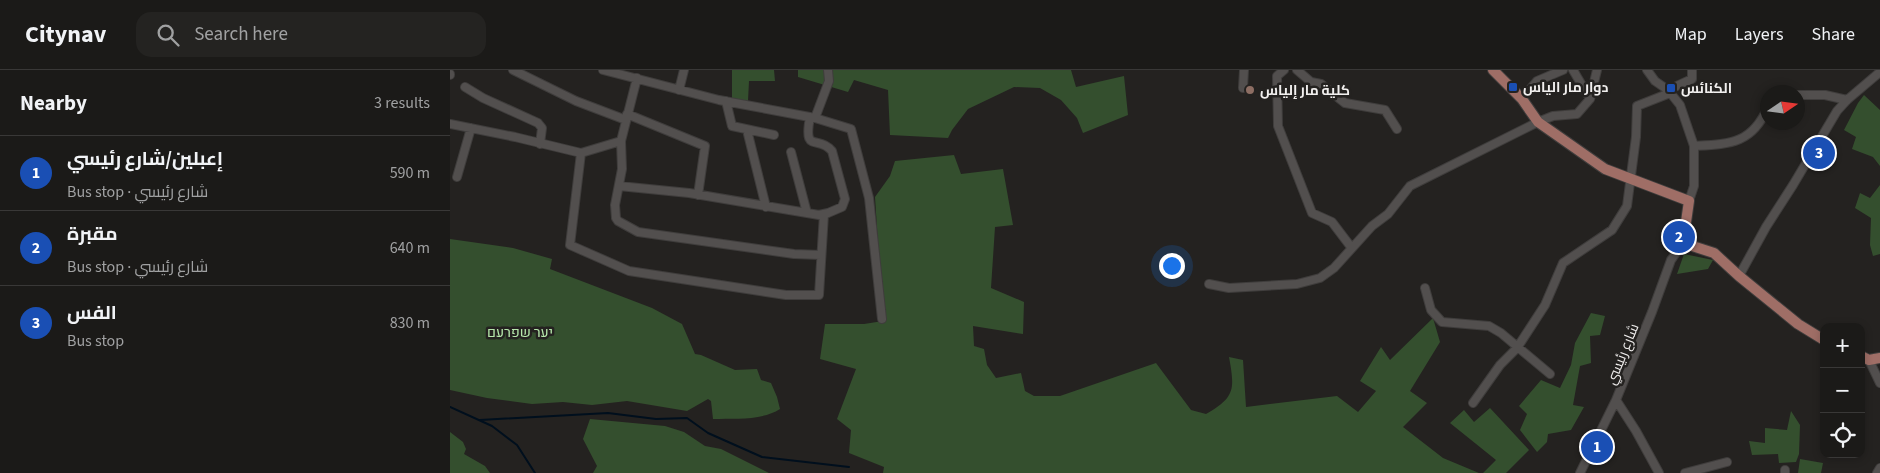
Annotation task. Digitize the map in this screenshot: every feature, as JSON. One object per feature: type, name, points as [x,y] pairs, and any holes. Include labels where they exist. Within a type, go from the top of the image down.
[{"type":"main road","points":[[1493,70],[1522,100],[1538,122],[1605,169],[1689,201],[1683,243],[1714,253],[1798,324],[1820,338]]},
{"type":"main road","points":[[1865,358],[1880,358]]},
{"type":"street","points":[[513,70],[576,101],[705,146],[698,195]]},
{"type":"street","points":[[603,70],[635,75],[680,90],[812,118],[851,129],[869,198],[882,319]]},
{"type":"street","points":[[680,90],[684,70]]},
{"type":"street","points":[[619,186],[698,195],[807,213],[824,214],[842,207],[845,199],[832,151],[827,146],[814,144],[809,138],[807,130],[829,81],[828,70]]},
{"type":"street","points":[[1243,88],[1244,70]]},
{"type":"street","points":[[1284,70],[1277,76],[1278,126],[1312,213],[1332,222],[1351,247]]},
{"type":"street","points":[[1298,70],[1311,82],[1321,84],[1345,103],[1385,110],[1398,129]]},
{"type":"street","points":[[1522,100],[1537,81],[1563,70]]},
{"type":"street","points":[[1573,70],[1590,99]]},
{"type":"street","points":[[1209,284],[1230,288],[1297,284],[1320,278],[1334,268],[1351,247],[1372,226],[1388,214],[1410,186],[1538,122],[1553,116],[1577,114],[1590,99],[1597,70]]},
{"type":"street","points":[[1647,70],[1655,81],[1669,92],[1680,105],[1694,146],[1694,186],[1689,201]]},
{"type":"street","points":[[1473,403],[1500,364],[1517,348],[1545,305],[1563,263],[1612,230],[1627,206],[1636,136],[1637,106],[1669,92],[1692,79],[1692,70]]},
{"type":"street","points":[[1739,276],[1766,227],[1793,186],[1837,111],[1880,72]]},
{"type":"street","points":[[635,75],[621,142],[622,161],[615,205],[616,218],[624,225],[638,232],[794,254],[821,255]]},
{"type":"street","points":[[466,87],[482,98],[538,123],[542,128],[540,144]]},
{"type":"street","points":[[1805,95],[1826,95],[1847,100]]},
{"type":"street","points":[[726,101],[732,126],[774,135]]},
{"type":"street","points":[[450,124],[581,153],[621,142]]},
{"type":"street","points":[[1694,146],[1722,144],[1742,139],[1760,124]]},
{"type":"street","points":[[457,177],[470,128]]},
{"type":"street","points":[[747,130],[766,207]]},
{"type":"street","points":[[791,152],[807,213]]},
{"type":"street","points":[[581,153],[570,245],[629,271],[786,295],[819,295],[824,214]]},
{"type":"street","name":"شارع رئيسي","points":[[1580,473],[1616,400],[1671,260],[1683,243]]},
{"type":"street","points":[[1425,288],[1431,310],[1442,322],[1489,326],[1501,333],[1550,374]]},
{"type":"street","points":[[1865,358],[1880,382]]},
{"type":"street","points":[[1616,400],[1659,473]]},
{"type":"street","points":[[1685,473],[1727,462]]},
{"type":"street","points":[[1877,473],[1880,468]]},
{"type":"green space","points":[[732,70],[774,70],[775,81],[749,81],[748,101],[732,98]]},
{"type":"green space","points":[[798,70],[1071,70],[1076,87],[1124,76],[1128,115],[1083,133],[1077,118],[1061,100],[1040,88],[1014,87],[968,109],[948,138],[890,135],[888,90],[854,80],[848,92],[798,77]]},
{"type":"green space","points":[[1864,95],[1880,110],[1880,166],[1873,157],[1852,149],[1856,137],[1844,130]]},
{"type":"green space","points":[[954,155],[961,174],[1003,169],[1013,225],[995,227],[991,288],[1024,302],[1023,334],[973,326],[974,346],[984,349],[987,365],[996,378],[1021,373],[1025,391],[1034,396],[1060,396],[1156,363],[1191,410],[1206,414],[1223,403],[1231,392],[1232,377],[1229,357],[1243,360],[1246,407],[1337,396],[1358,412],[1376,391],[1360,381],[1381,347],[1390,360],[1433,318],[1440,342],[1410,391],[1427,403],[1403,427],[1443,458],[1479,473],[883,473],[884,467],[849,453],[851,430],[837,419],[856,369],[820,359],[825,324],[864,324],[883,321],[875,197],[890,176],[895,161]]},
{"type":"green space","points":[[1880,185],[1880,254],[1873,256],[1870,245],[1871,218],[1855,208],[1860,193],[1870,198]]},
{"type":"green space","name":"יער שפרעם","points":[[450,239],[513,248],[552,259],[550,269],[652,308],[682,324],[695,354],[735,370],[757,369],[761,380],[771,383],[780,409],[773,413],[756,417],[713,419],[711,401],[708,399],[687,411],[627,401],[592,405],[563,402],[532,404],[487,398],[450,390]]},
{"type":"green space","points":[[1684,254],[1713,260],[1708,269],[1677,274]]},
{"type":"green space","points":[[1591,313],[1605,316],[1600,335],[1590,336],[1591,363],[1580,366],[1573,405],[1584,407],[1571,430],[1548,434],[1547,442],[1537,452],[1520,430],[1527,414],[1519,406],[1541,380],[1560,388],[1571,365],[1575,343]]},
{"type":"green space","points":[[1490,408],[1529,450],[1506,473],[1483,473],[1496,460],[1450,423],[1464,410],[1474,422]]},
{"type":"green space","points":[[1791,411],[1800,425],[1799,454],[1796,462],[1779,463],[1778,454],[1752,455],[1749,441],[1765,443],[1765,428],[1787,430]]},
{"type":"green space","points":[[590,419],[665,426],[684,432],[705,446],[721,449],[769,473],[593,473],[597,466],[583,439]]},
{"type":"green space","points":[[450,432],[463,442],[466,449],[464,454],[485,466],[490,473],[450,473]]},
{"type":"green space","points":[[1800,459],[1823,463],[1821,473],[1798,473]]},
{"type":"waterway","points":[[450,407],[492,426],[517,445],[535,473]]},
{"type":"waterway","points":[[480,420],[608,413],[656,419],[687,418],[708,433],[762,457],[849,467]]},
{"type":"place","name":"دوار مار الياس","points":[[1513,87]]},
{"type":"place","name":"الكنائس","points":[[1671,88]]},
{"type":"place","name":"كلية مار إلياس","points":[[1250,90]]},
{"type":"place","name":"الفس","points":[[1819,153]]},
{"type":"place","name":"مقبرة","points":[[1679,237]]},
{"type":"place","name":"إعبلين/شارع رئيسي","points":[[1597,447]]}]
